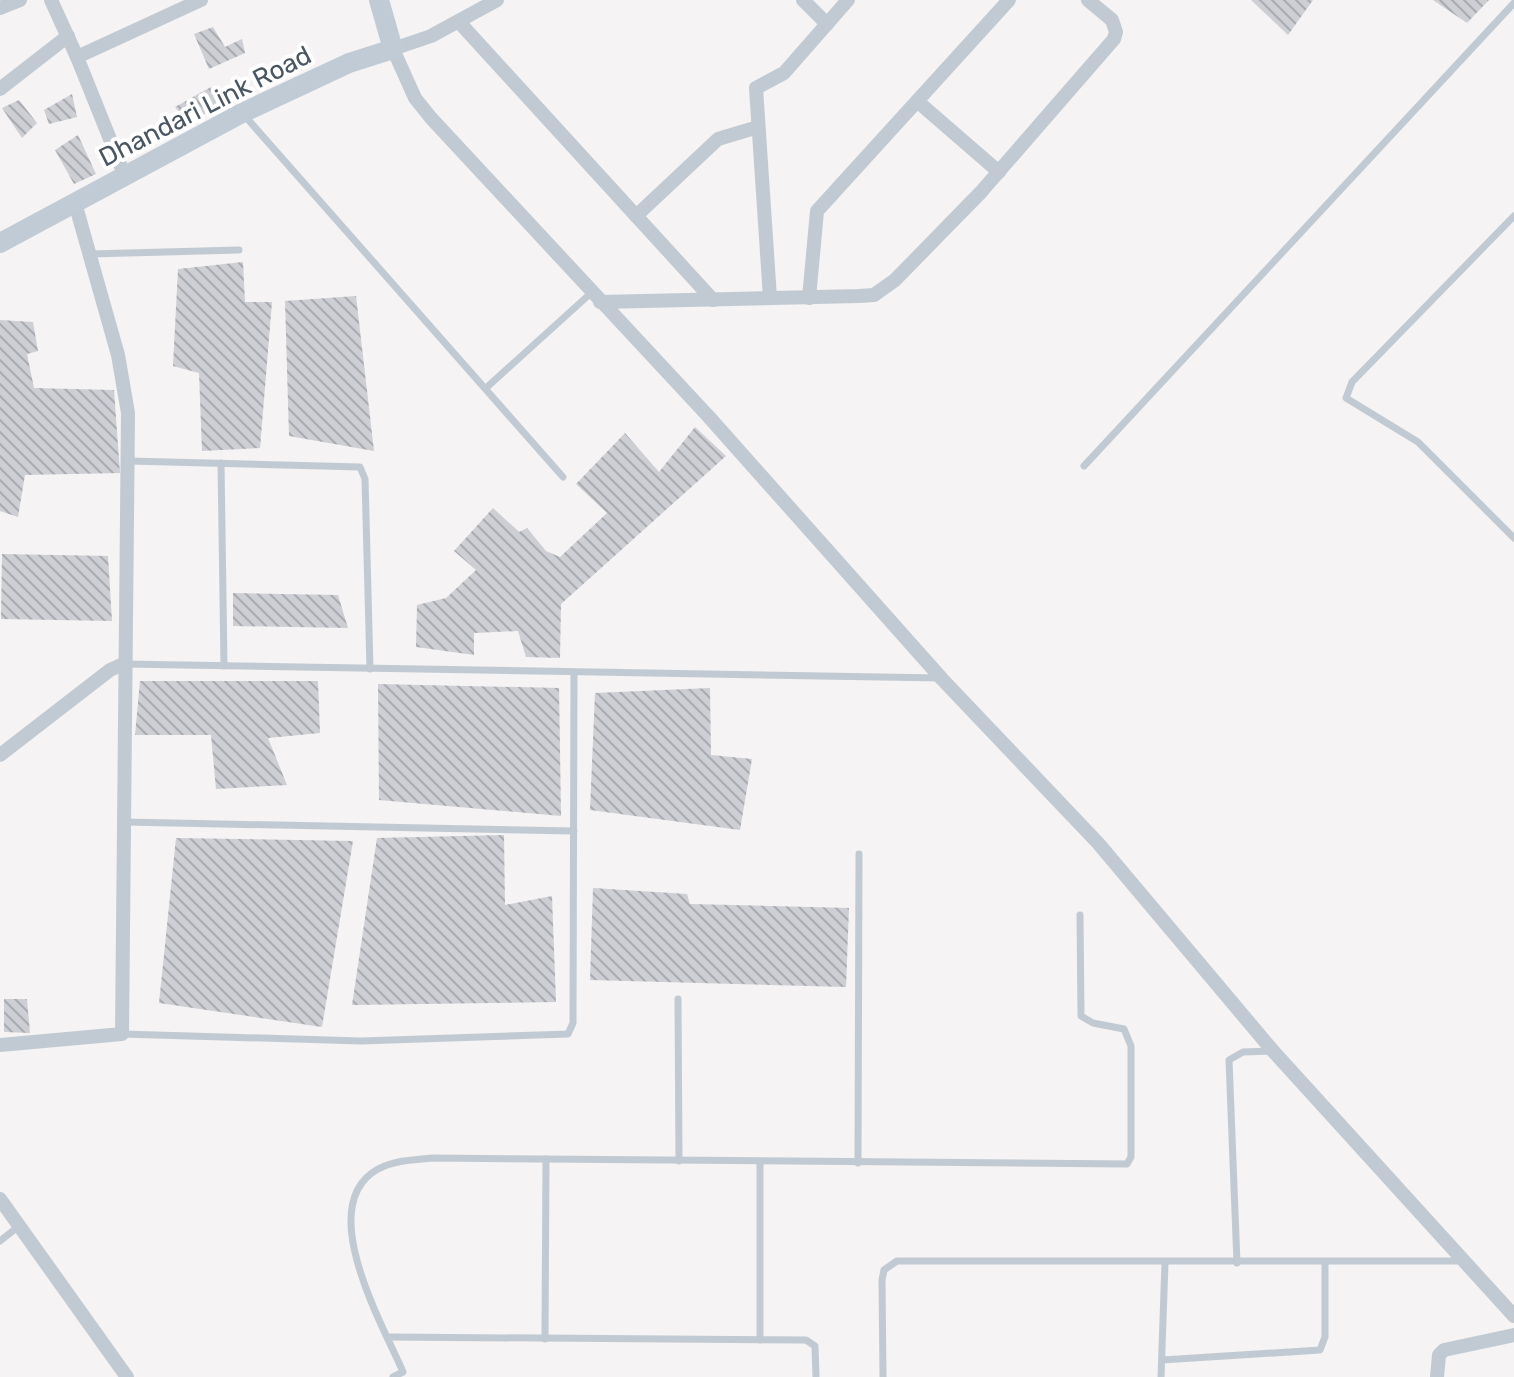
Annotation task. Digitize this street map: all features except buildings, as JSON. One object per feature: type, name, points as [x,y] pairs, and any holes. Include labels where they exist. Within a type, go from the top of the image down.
[{"type":"street","points":[[0,8],[20,0]]},
{"type":"street","points":[[51,0],[124,174]]},
{"type":"street","points":[[77,57],[201,0]]},
{"type":"street","points":[[379,0],[393,49],[415,98],[595,298],[709,417],[942,679],[1098,843],[1273,1051],[1512,1311]]},
{"type":"street","points":[[803,0],[827,24]]},
{"type":"street","points":[[770,298],[758,127],[758,84],[784,73],[848,0]]},
{"type":"street","points":[[809,298],[817,211],[1009,0]]},
{"type":"street","points":[[595,298],[809,298],[874,295],[886,289],[999,172],[1114,39],[1116,32],[1112,20],[1088,0]]},
{"type":"street","points":[[393,49],[431,36],[459,22],[487,2]]},
{"type":"street","points":[[459,22],[713,300]]},
{"type":"street","points":[[0,89],[68,36]]},
{"type":"street","name":"Dhandari Link Road","points":[[0,243],[242,113],[349,63],[393,49]]},
{"type":"street","points":[[917,101],[999,172]]},
{"type":"street","points":[[636,216],[718,139],[758,127]]},
{"type":"street","points":[[0,1045],[122,1034],[123,664],[129,461],[126,389],[75,203]]},
{"type":"street","points":[[0,755],[110,670],[123,664]]},
{"type":"street","points":[[0,1199],[127,1377]]},
{"type":"street","points":[[1437,1377],[1439,1355],[1444,1350],[1514,1335]]},
{"type":"lane","points":[[1084,466],[1514,3]]},
{"type":"lane","points":[[242,113],[563,477]]},
{"type":"lane","points":[[1514,216],[1352,382],[1346,398],[1418,442],[1514,538]]},
{"type":"lane","points":[[90,254],[239,250]]},
{"type":"lane","points":[[486,388],[595,298]]},
{"type":"lane","points":[[129,461],[355,465],[363,472],[370,669]]},
{"type":"lane","points":[[221,463],[224,666]]},
{"type":"lane","points":[[123,664],[942,679]]},
{"type":"lane","points":[[122,1034],[361,1041],[568,1034],[573,1023],[574,673]]},
{"type":"lane","points":[[123,822],[574,831]]},
{"type":"lane","points":[[858,1163],[859,854]]},
{"type":"lane","points":[[393,1377],[404,1374],[360,1270],[350,1233],[352,1202],[361,1183],[377,1170],[401,1161],[546,1159],[1127,1164],[1131,1157],[1131,1046],[1124,1029],[1093,1023],[1081,1016],[1080,915]]},
{"type":"lane","points":[[678,999],[679,1161]]},
{"type":"lane","points":[[1237,1263],[1229,1060],[1243,1052],[1273,1051]]},
{"type":"lane","points":[[545,1339],[546,1159]]},
{"type":"lane","points":[[760,1162],[760,1340]]},
{"type":"lane","points":[[0,1241],[19,1226]]},
{"type":"lane","points":[[883,1377],[882,1280],[890,1264],[1463,1261]]},
{"type":"lane","points":[[1162,1360],[1320,1350],[1325,1337],[1325,1262]]},
{"type":"lane","points":[[1161,1377],[1165,1263]]},
{"type":"lane","points":[[388,1337],[811,1342],[816,1354],[816,1377]]}]
